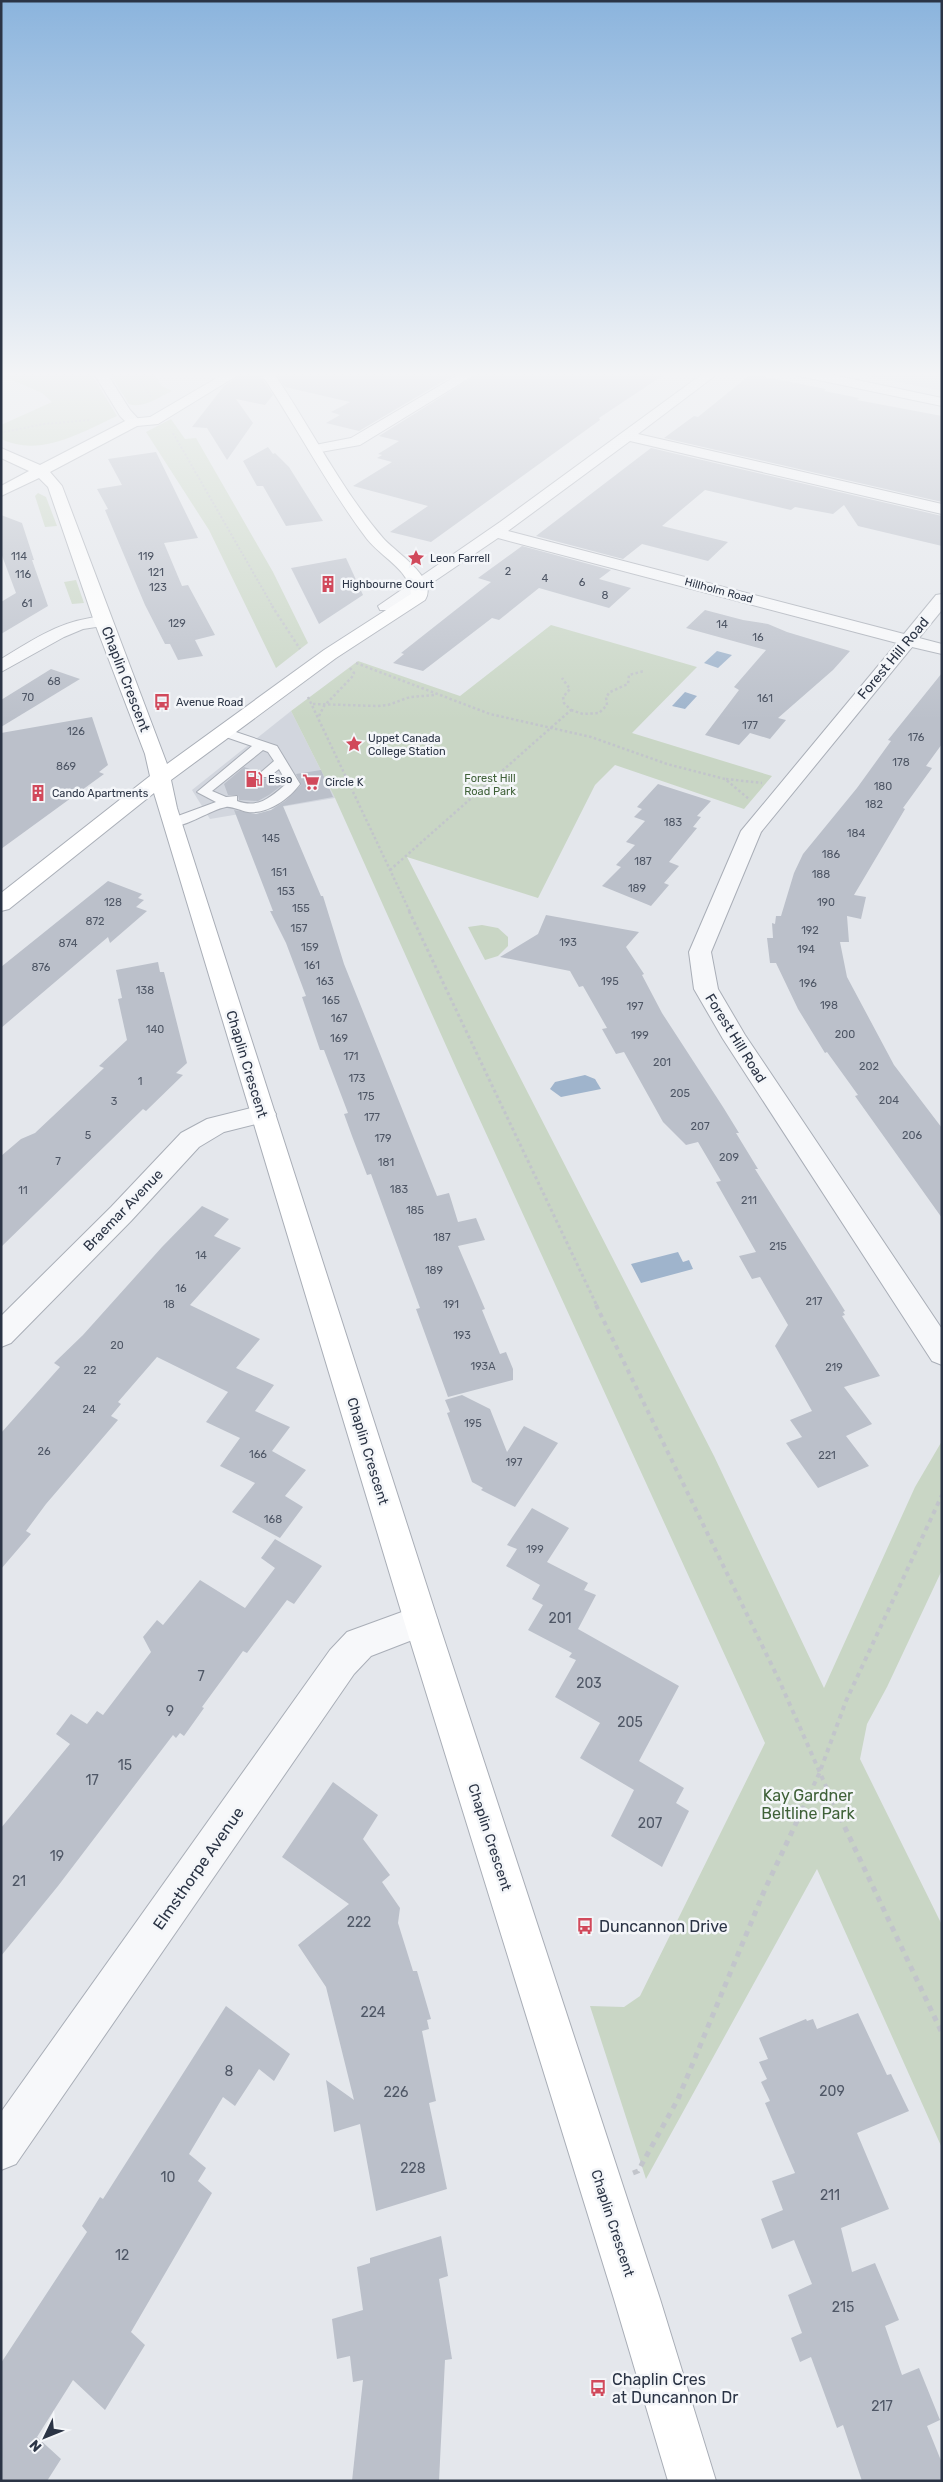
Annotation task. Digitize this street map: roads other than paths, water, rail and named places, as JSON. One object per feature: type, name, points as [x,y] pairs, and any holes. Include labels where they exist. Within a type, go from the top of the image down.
[{"type":"street","name":"Chaplin Crescent","points":[[56,488],[103,621],[155,754],[172,823],[692,2481]]},
{"type":"street","points":[[342,488],[378,542],[399,561],[419,590]]},
{"type":"street","points":[[1,904],[160,778],[354,638],[556,488]]},
{"type":"street","points":[[851,488],[942,509]]},
{"type":"street","name":"Hillholm Road","points":[[495,532],[942,649]]},
{"type":"street","points":[[354,638],[397,594],[398,586],[384,562],[378,542]]},
{"type":"street","points":[[386,606],[419,590]]},
{"type":"street","name":"Forest Hill Road","points":[[942,599],[766,810],[751,831],[700,952],[706,989],[735,1039],[942,1353]]},
{"type":"street","points":[[1,667],[58,632],[79,624],[103,621]]},
{"type":"street","name":"Braemar Avenue","points":[[1,1335],[121,1214],[190,1140],[216,1125],[263,1114]]},
{"type":"street","name":"Elmsthorpe Avenue","points":[[1,2149],[342,1662],[360,1644],[421,1621]]},
{"type":"lane","points":[[224,732],[262,744],[273,749],[294,784],[268,807],[242,808],[232,799],[203,792],[262,744]]},
{"type":"lane","points":[[265,774],[280,762]]},
{"type":"lane","points":[[172,823],[232,799]]},
{"type":"water","points":[[717,651],[732,655],[718,668],[704,663]]},
{"type":"water","points":[[685,692],[697,696],[685,709],[672,706]]},
{"type":"water","points":[[585,1075],[595,1079],[601,1089],[561,1097],[550,1089],[555,1082]]},
{"type":"water","points":[[678,1252],[683,1262],[689,1260],[693,1269],[641,1283],[631,1264]]},
{"type":"place","name":"Leon Farrell","points":[[416,558]]},
{"type":"place","name":"Highbourne Court","points":[[328,584]]},
{"type":"place","name":"Avenue Road","points":[[162,702]]},
{"type":"place","name":"Uppet Canada College Station","points":[[354,744]]},
{"type":"place","name":"Esso","points":[[254,779]]},
{"type":"place","name":"Circle K","points":[[311,782]]},
{"type":"place","name":"Cando Apartments","points":[[38,793]]},
{"type":"place","name":"Duncannon Drive","points":[[585,1926]]},
{"type":"place","name":"Chaplin Cres at Duncannon Dr","points":[[598,2388]]},
{"type":"park label","name":"Forest Hill Road Park","points":[[490,784]]},
{"type":"park label","name":"Kay Gardner Beltline Park","points":[[808,1804]]}]
